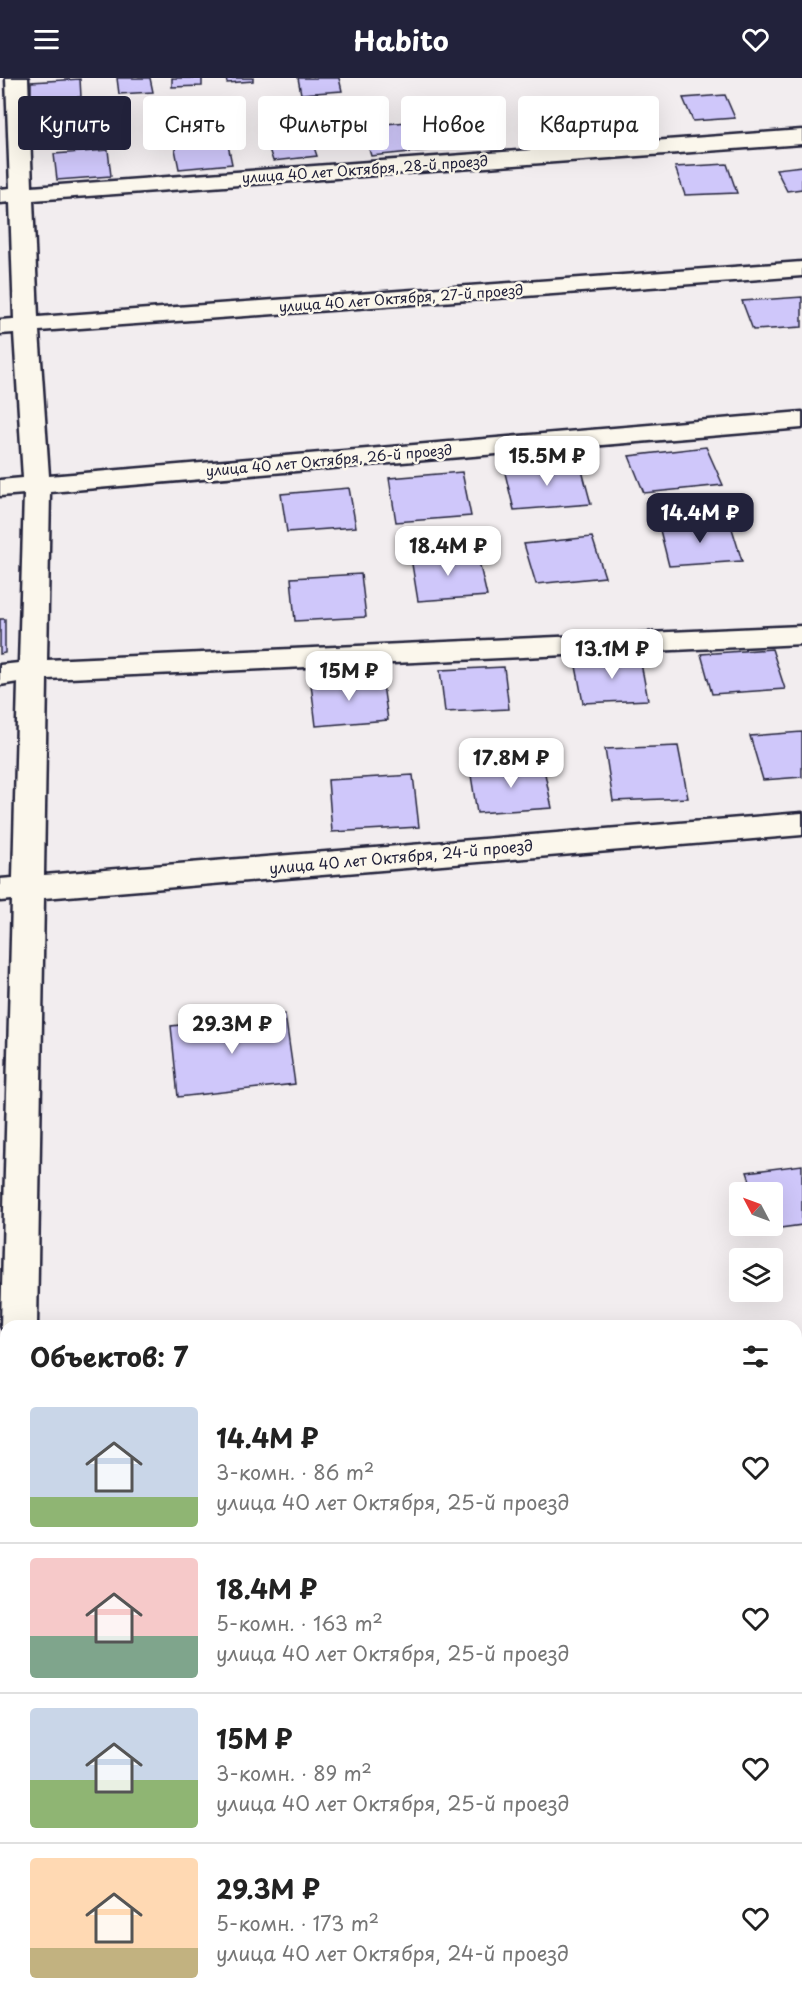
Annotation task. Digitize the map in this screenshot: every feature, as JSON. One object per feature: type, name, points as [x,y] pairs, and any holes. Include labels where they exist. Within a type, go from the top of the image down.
[{"type":"street","points":[[17,78],[10,195],[13,326],[37,485],[33,670],[14,888],[20,1320]]},
{"type":"street","name":"улица 40 лет Октября, 28-й проезд","points":[[10,195],[802,137]]},
{"type":"street","name":"улица 40 лет Октября, 27-й проезд","points":[[13,326],[802,269]]},
{"type":"street","name":"улица 40 лет Октября, 26-й проезд","points":[[0,488],[802,420]]},
{"type":"street","points":[[0,675],[33,670],[802,635]]},
{"type":"street","name":"улица 40 лет Октября, 24-й проезд","points":[[14,888],[802,824]]},
{"type":"building","points":[[117,78],[150,78],[153,92],[119,94]]},
{"type":"building","points":[[172,78],[202,78],[202,86],[172,87]]},
{"type":"building","points":[[226,78],[253,78],[253,81],[227,83]]},
{"type":"building","points":[[298,78],[339,78],[342,91],[301,94]]},
{"type":"building","points":[[80,79],[81,96],[31,96],[31,82]]},
{"type":"building","points":[[725,95],[735,118],[693,121],[683,98]]},
{"type":"building","points":[[401,123],[401,150],[430,150],[371,156],[369,150],[389,150],[389,124]]},
{"type":"building","points":[[108,150],[111,176],[57,180],[54,154]]},
{"type":"building","points":[[175,150],[229,150],[232,164],[179,169]]},
{"type":"building","points":[[269,150],[315,150],[317,156],[273,161]]},
{"type":"building","points":[[727,164],[737,193],[685,195],[675,167]]},
{"type":"building","points":[[802,166],[802,189],[787,191],[776,169]]},
{"type":"building","points":[[802,297],[802,327],[753,330],[742,301]]},
{"type":"building","points":[[706,447],[723,485],[644,493],[629,456]]},
{"type":"building","points":[[580,463],[591,504],[514,510],[504,469]]},
{"type":"building","points":[[462,472],[471,516],[396,522],[389,478]]},
{"type":"building","points":[[349,488],[356,527],[287,532],[281,494]]},
{"type":"building","points":[[730,522],[742,561],[669,566],[659,526]]},
{"type":"building","points":[[592,537],[605,577],[536,584],[524,544]]},
{"type":"building","points":[[477,553],[487,596],[418,601],[411,558]]},
{"type":"building","points":[[361,574],[366,617],[295,621],[291,578]]},
{"type":"building","points":[[0,619],[5,619],[5,653],[0,654]]},
{"type":"building","points":[[772,649],[785,689],[712,694],[701,654]]},
{"type":"building","points":[[640,658],[648,700],[583,703],[575,661]]},
{"type":"building","points":[[504,667],[509,709],[445,712],[440,670]]},
{"type":"building","points":[[382,678],[388,720],[316,726],[311,684]]},
{"type":"building","points":[[802,732],[802,777],[763,780],[750,736]]},
{"type":"building","points":[[678,746],[688,798],[613,801],[605,749]]},
{"type":"building","points":[[543,764],[552,808],[477,813],[470,769]]},
{"type":"building","points":[[413,775],[419,827],[332,832],[328,780]]},
{"type":"building","points":[[285,1014],[295,1084],[178,1097],[171,1026]]},
{"type":"building","points":[[802,1165],[802,1225],[783,1228],[783,1182],[750,1182],[747,1172]]}]
